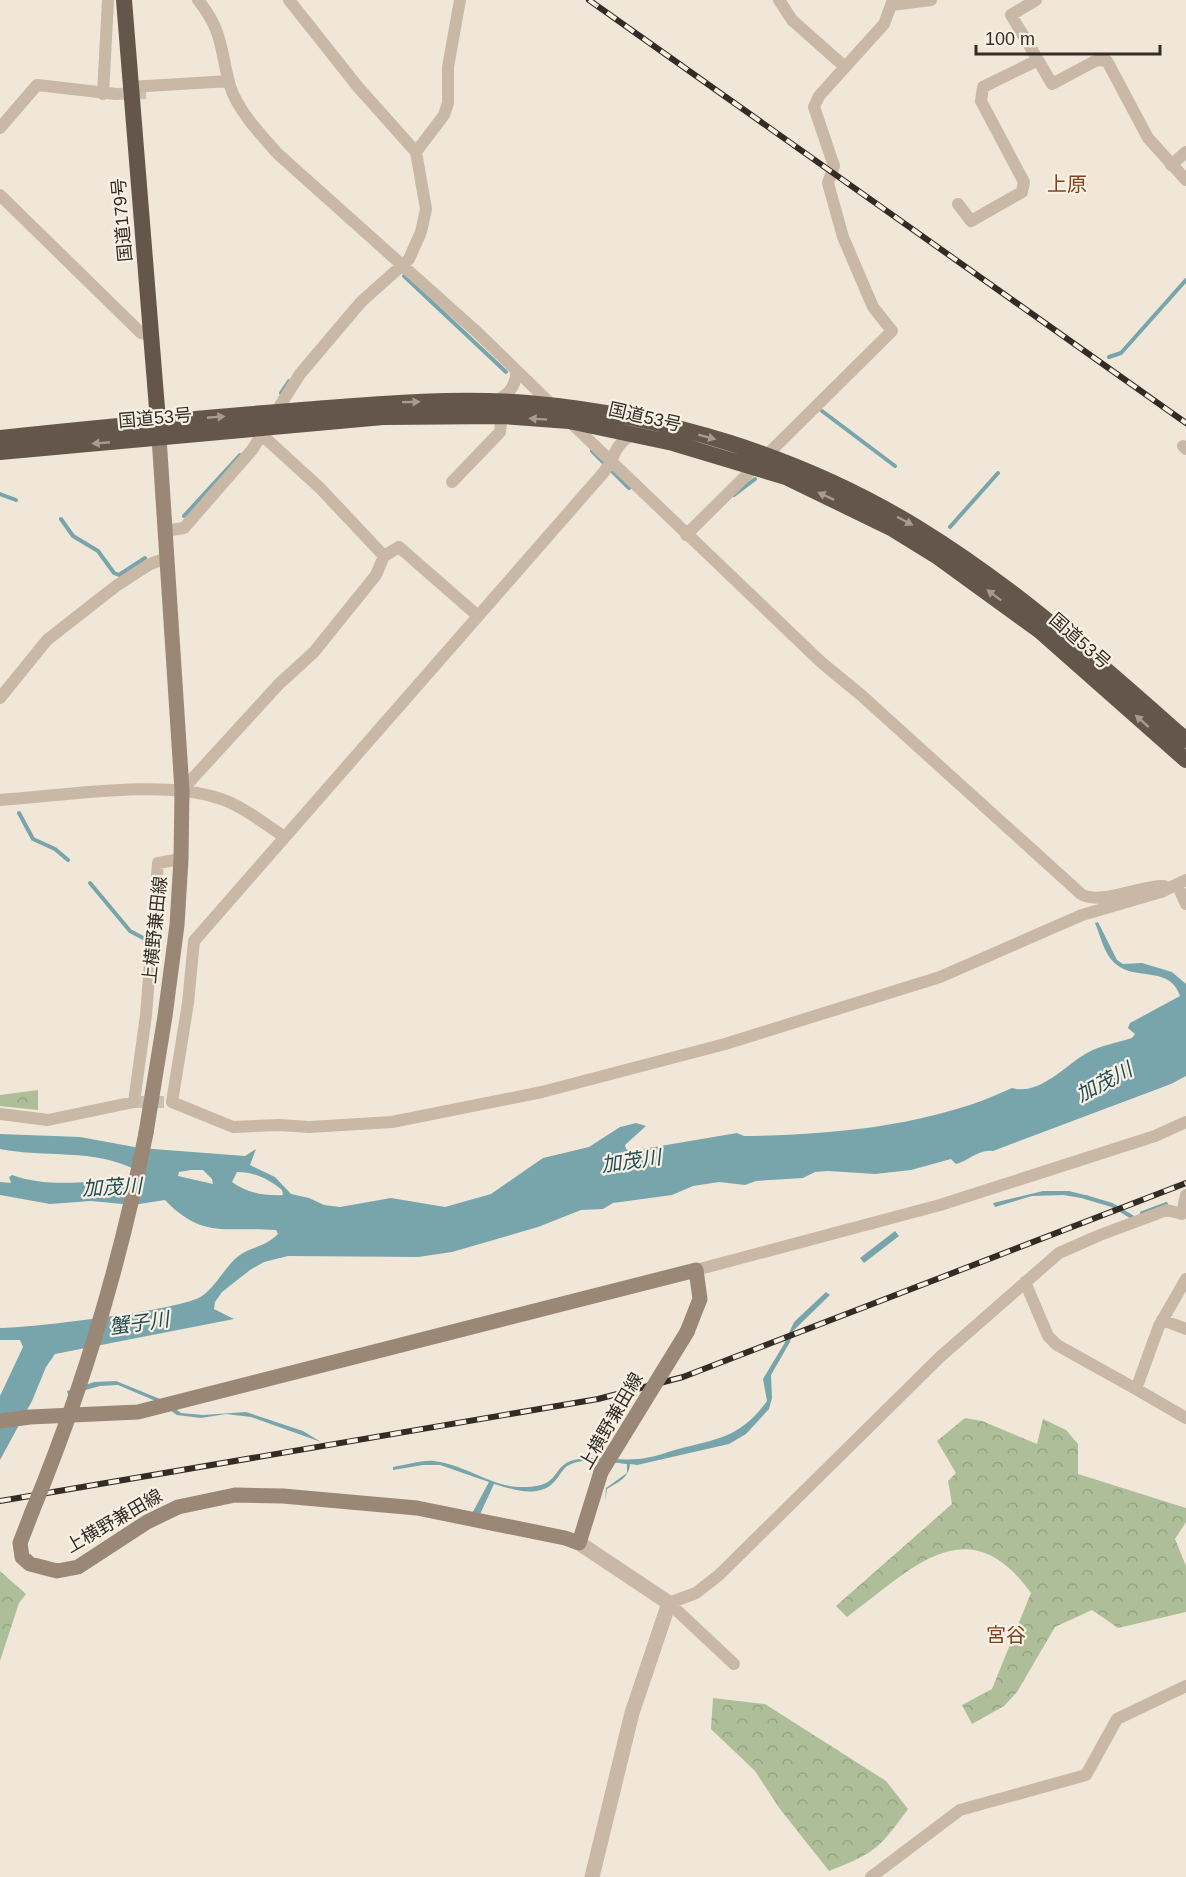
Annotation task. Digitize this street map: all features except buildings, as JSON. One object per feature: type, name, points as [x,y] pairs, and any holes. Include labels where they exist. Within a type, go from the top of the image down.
[{"type":"highway","name":"国道179号","points":[[124,0],[159,429]]},
{"type":"highway","name":"国道53号","points":[[0,452],[277,412],[395,403],[491,402],[554,407],[657,423],[766,454],[842,487],[915,526],[975,564],[1039,612],[1186,740]]},
{"type":"highway","name":"国道53号","points":[[0,438],[159,429],[265,432],[383,417],[502,416],[569,421],[633,434],[754,466],[806,486],[891,528],[978,583],[1040,631],[1186,760]]},
{"type":"main road","name":"上横野兼田線","points":[[159,429],[182,790],[177,926],[146,1133],[130,1212],[109,1296],[82,1381],[20,1543],[22,1557],[30,1564],[57,1571],[78,1567],[147,1522],[178,1507],[206,1499],[235,1495],[283,1496],[417,1508],[565,1538],[579,1543],[601,1472],[687,1332],[700,1299],[696,1270]]},
{"type":"main road","points":[[0,1421],[30,1417],[138,1412],[696,1270]]},
{"type":"street","points":[[103,94],[108,0]]},
{"type":"street","points":[[198,0],[223,44],[230,84],[243,109],[278,154],[403,265],[517,371],[822,663],[861,695],[1083,896],[1098,898],[1147,887],[1183,890]]},
{"type":"street","points":[[165,531],[184,528],[265,432],[300,374],[361,302],[409,259],[421,232],[426,209],[416,152],[358,87],[289,0]]},
{"type":"street","points":[[416,152],[444,115],[448,103],[449,58],[460,0]]},
{"type":"street","points":[[779,0],[792,20],[845,67]]},
{"type":"street","points":[[686,535],[892,331],[873,307],[843,237],[828,183],[834,166],[815,113],[817,99],[884,24],[892,2],[930,0]]},
{"type":"street","points":[[1036,0],[1011,15],[1052,84],[1098,60],[1107,61],[1144,132],[1186,180]]},
{"type":"street","points":[[958,204],[971,221],[1022,192],[1024,182],[981,101],[983,87],[1038,60]]},
{"type":"street","points":[[0,128],[38,86],[103,94],[230,84]]},
{"type":"street","points":[[1171,165],[1186,152]]},
{"type":"street","points":[[0,195],[141,333],[153,336]]},
{"type":"street","points":[[491,402],[505,396],[512,389],[517,371]]},
{"type":"street","points":[[452,482],[500,432],[502,416]]},
{"type":"street","points":[[265,432],[384,556]]},
{"type":"street","points":[[633,434],[618,444],[612,462],[194,941],[188,1003],[172,1102],[233,1127],[279,1125],[309,1127],[392,1122],[542,1092],[735,1041],[940,977],[1082,915],[1161,892],[1183,890]]},
{"type":"street","points":[[182,790],[279,684],[314,652],[376,575],[384,556],[399,547],[478,616]]},
{"type":"street","points":[[2,691],[46,640],[116,586],[150,564],[167,558]]},
{"type":"street","points":[[0,800],[153,789],[182,790],[221,798],[285,837]]},
{"type":"street","points":[[0,1114],[48,1120],[134,1102],[146,1015],[158,863],[181,859]]},
{"type":"street","points":[[696,1270],[940,1205],[1155,1136],[1186,1122]]},
{"type":"street","points":[[669,1603],[696,1593],[718,1575],[940,1357],[1059,1253],[1100,1234],[1167,1210],[1182,1214],[1186,1195]]},
{"type":"street","points":[[1136,1389],[1162,1320],[1186,1279]]},
{"type":"street","points":[[1025,1282],[1048,1336],[1057,1346],[1186,1418]]},
{"type":"street","points":[[1162,1320],[1186,1329]]},
{"type":"street","points":[[579,1543],[669,1603],[734,1664]]},
{"type":"street","points":[[592,1877],[633,1713],[669,1603]]},
{"type":"street","points":[[871,1877],[960,1810],[1086,1775],[1117,1719],[1186,1686]]},
{"type":"green space","points":[[38,1090],[38,1110],[0,1106],[0,1095]]},
{"type":"green space","points":[[965,1418],[982,1421],[1037,1444],[1043,1419],[1066,1430],[1078,1444],[1078,1474],[1186,1508],[1186,1522],[1175,1539],[1186,1566],[1186,1612],[1118,1628],[1092,1610],[1055,1627],[1017,1692],[1004,1706],[972,1724],[962,1705],[992,1689],[1031,1593],[1007,1567],[984,1553],[961,1549],[939,1554],[893,1581],[847,1617],[836,1606],[952,1504],[948,1481],[956,1473],[937,1441]]},
{"type":"green space","points":[[0,1571],[26,1594],[19,1603],[0,1661]]},
{"type":"green space","points":[[713,1698],[765,1704],[886,1781],[908,1809],[875,1848],[829,1871],[780,1809],[755,1771],[711,1729]]},
{"type":"water","points":[[1098,922],[1117,960],[1123,964],[1142,963],[1172,972],[1186,984],[1186,1076],[1171,1084],[993,1151],[978,1153],[956,1164],[951,1159],[911,1170],[875,1174],[828,1171],[815,1172],[803,1178],[756,1181],[745,1185],[719,1182],[693,1186],[672,1195],[613,1203],[603,1209],[581,1210],[538,1227],[452,1252],[418,1257],[288,1256],[264,1262],[222,1292],[215,1302],[214,1309],[234,1319],[55,1354],[46,1367],[32,1401],[0,1460],[0,1396],[23,1347],[20,1340],[0,1340],[0,1328],[105,1317],[189,1301],[208,1291],[237,1257],[266,1243],[278,1234],[276,1230],[204,1226],[179,1213],[165,1200],[133,1205],[91,1201],[50,1204],[0,1195],[0,1182],[11,1183],[9,1177],[12,1175],[58,1183],[91,1182],[138,1176],[136,1170],[103,1159],[0,1149],[0,1134],[80,1137],[140,1148],[245,1156],[256,1149],[250,1165],[275,1177],[291,1194],[309,1198],[324,1205],[340,1207],[391,1198],[445,1207],[491,1194],[543,1158],[589,1147],[620,1127],[636,1123],[646,1126],[625,1145],[626,1149],[631,1151],[737,1133],[744,1136],[812,1133],[915,1120],[981,1101],[1012,1088],[1032,1088],[1042,1084],[1092,1050],[1132,1038],[1135,1034],[1128,1028],[1130,1023],[1180,996],[1176,987],[1162,977],[1127,971],[1115,963],[1104,947],[1095,923]],"holes":[[[203,1170],[212,1179],[213,1184],[178,1176],[179,1172]],[[237,1172],[250,1173],[266,1179],[282,1190],[283,1195],[262,1194],[244,1189],[232,1182]]]},
{"type":"water","points":[[1043,1191],[1069,1191],[1089,1196],[1087,1199],[1063,1195],[1032,1196],[995,1207],[993,1203]]},
{"type":"water","points":[[895,1231],[899,1236],[864,1263],[860,1258]]},
{"type":"water","points":[[826,1292],[830,1295],[793,1331],[790,1342],[771,1375],[772,1398],[769,1409],[746,1434],[729,1444],[637,1465],[630,1464],[628,1473],[607,1489],[605,1501],[606,1488],[627,1473],[627,1464],[597,1460],[573,1463],[565,1468],[552,1484],[539,1491],[524,1491],[494,1484],[476,1523],[469,1519],[489,1482],[440,1465],[393,1470],[393,1467],[434,1461],[456,1466],[510,1486],[534,1486],[544,1484],[567,1463],[574,1460],[643,1458],[728,1435],[748,1422],[767,1401],[763,1379],[794,1322]]},
{"type":"water","points":[[116,1381],[165,1401],[181,1413],[203,1415],[246,1412],[303,1431],[321,1442],[251,1417],[226,1414],[201,1418],[177,1415],[158,1402],[118,1385],[100,1386],[68,1395],[67,1391],[94,1382]]},
{"type":"waterway","points":[[404,276],[506,372]]},
{"type":"waterway","points":[[1109,357],[1121,353],[1186,280]]},
{"type":"waterway","points":[[281,393],[289,381]]},
{"type":"waterway","points":[[822,411],[895,466]]},
{"type":"waterway","points":[[592,451],[629,488]]},
{"type":"waterway","points":[[184,516],[240,455]]},
{"type":"waterway","points":[[950,527],[998,473]]},
{"type":"waterway","points":[[734,495],[755,479]]},
{"type":"waterway","points":[[0,494],[16,500]]},
{"type":"waterway","points":[[61,519],[73,536],[98,551],[114,573],[119,575],[145,558]]},
{"type":"waterway","points":[[19,813],[33,839],[55,849],[68,860]]},
{"type":"waterway","points":[[90,883],[130,931],[147,940]]},
{"type":"waterway","points":[[1085,1197],[1112,1205],[1132,1217]]},
{"type":"waterway","points":[[1142,1213],[1166,1204]]},
{"type":"tunnel","points":[[116,94],[146,93]]},
{"type":"tunnel","points":[[134,1102],[172,1102]]},
{"type":"railway","points":[[589,0],[1186,423]]},
{"type":"railway","points":[[0,1501],[598,1399],[683,1377],[1186,1183]]},
{"type":"district","name":"上原","points":[[1067,184]]},
{"type":"district","name":"宮谷","points":[[1006,1635]]},
{"type":"water label","name":"加茂川","points":[[1104,1082]]},
{"type":"water label","name":"加茂川","points":[[631,1161]]},
{"type":"water label","name":"加茂川","points":[[112,1187]]},
{"type":"water label","name":"蟹子川","points":[[139,1323]]}]
